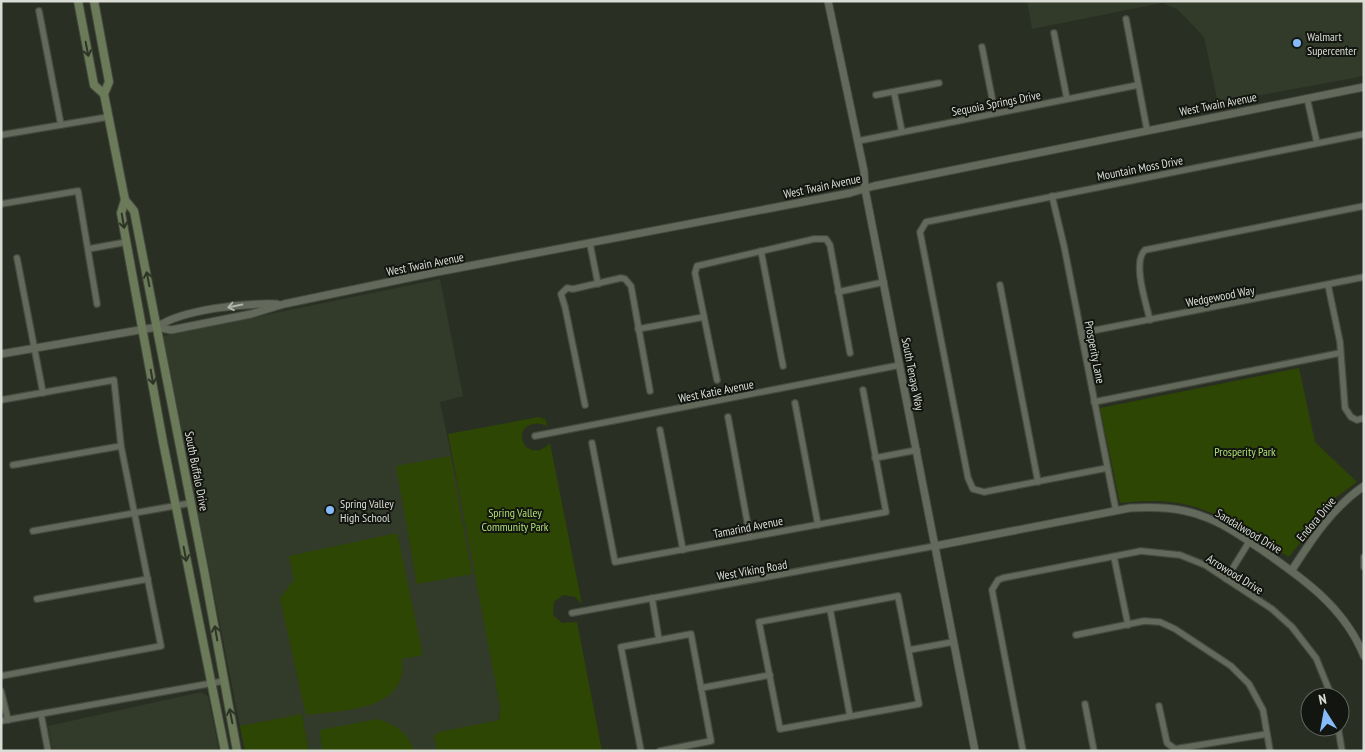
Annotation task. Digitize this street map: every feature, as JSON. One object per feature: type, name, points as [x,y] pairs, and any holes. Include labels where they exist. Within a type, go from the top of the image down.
[{"type":"main road","name":"South Buffalo Drive","points":[[78,1],[94,85],[104,94]]},
{"type":"main road","name":"South Buffalo Drive","points":[[94,1],[109,82],[104,94],[108,117],[125,200],[134,211],[237,751]]},
{"type":"main road","name":"South Buffalo Drive","points":[[125,200],[121,213],[176,506],[225,751]]},
{"type":"street","name":"South Tenaya Way","points":[[828,1],[858,141],[865,189],[975,751]]},
{"type":"street","points":[[39,11],[61,125]]},
{"type":"street","points":[[1126,19],[1147,130]]},
{"type":"street","points":[[1054,33],[1067,100]]},
{"type":"street","points":[[982,48],[995,113]]},
{"type":"street","points":[[876,96],[939,83]]},
{"type":"street","name":"Sequoia Springs Drive","points":[[858,141],[1138,85]]},
{"type":"street","name":"West Twain Avenue","points":[[1,354],[157,327],[171,330],[251,314],[284,304],[865,189],[1364,87]]},
{"type":"street","points":[[894,92],[902,132]]},
{"type":"street","points":[[1307,98],[1316,143]]},
{"type":"street","points":[[1,135],[108,117]]},
{"type":"street","name":"Mountain Moss Drive","points":[[1038,482],[984,492],[973,490],[968,478],[920,232],[923,227],[931,220],[1364,134]]},
{"type":"street","points":[[1,204],[78,192],[97,304]]},
{"type":"street","name":"Prosperity Lane","points":[[1052,196],[1116,511]]},
{"type":"street","points":[[1150,320],[1139,266],[1141,254],[1145,250],[1364,206]]},
{"type":"street","points":[[717,380],[695,273],[701,263],[822,238],[828,241],[850,353]]},
{"type":"street","points":[[88,249],[127,242]]},
{"type":"street","points":[[590,244],[598,284]]},
{"type":"street","points":[[761,252],[783,366]]},
{"type":"street","points":[[17,258],[43,393]]},
{"type":"street","points":[[585,404],[565,307],[561,297],[567,288],[625,278],[632,286],[650,391]]},
{"type":"street","name":"Wedgewood Way","points":[[1081,333],[1364,278]]},
{"type":"street","points":[[838,292],[884,282]]},
{"type":"street","points":[[1000,284],[1038,482],[1107,468]]},
{"type":"street","points":[[1328,284],[1340,353],[1345,408],[1351,417],[1357,420],[1364,418]]},
{"type":"street","name":"West Twain Avenue","points":[[157,327],[168,319],[249,303],[284,304]]},
{"type":"street","points":[[638,329],[704,317]]},
{"type":"street","points":[[1094,402],[1340,353]]},
{"type":"street","name":"West Katie Avenue","points":[[535,436],[900,365]]},
{"type":"street","points":[[1,400],[114,380],[121,446],[136,513],[161,646],[1,676]]},
{"type":"street","points":[[862,390],[875,458],[917,450]]},
{"type":"street","points":[[795,403],[818,524]]},
{"type":"street","points":[[728,417],[750,537]]},
{"type":"street","points":[[660,430],[683,550]]},
{"type":"street","name":"Tamarind Avenue","points":[[592,443],[615,562],[886,512],[875,458]]},
{"type":"street","points":[[13,464],[121,446]]},
{"type":"street","name":"Endora Drive","points":[[1292,570],[1317,532],[1337,509],[1364,486]]},
{"type":"street","points":[[33,531],[191,502]]},
{"type":"street","name":"Sandalwood Drive","points":[[935,546],[1116,511],[1156,507],[1179,510],[1202,516],[1250,542],[1314,587],[1350,629],[1364,656]]},
{"type":"street","points":[[1226,579],[1250,542]]},
{"type":"street","name":"West Viking Road","points":[[572,613],[935,546]]},
{"type":"street","name":"Arrowood Drive","points":[[1023,751],[992,590],[994,585],[1003,578],[1114,556],[1152,551],[1176,554],[1205,565],[1272,609],[1292,627],[1316,658],[1328,687]]},
{"type":"street","points":[[1114,556],[1128,624]]},
{"type":"street","points":[[1363,558],[1364,567]]},
{"type":"street","points":[[37,599],[148,580]]},
{"type":"street","points":[[898,596],[919,704],[780,729],[760,622],[830,608],[898,596]]},
{"type":"street","points":[[652,598],[660,640]]},
{"type":"street","points":[[830,608],[850,716]]},
{"type":"street","points":[[1076,635],[1144,621],[1164,623],[1231,666],[1249,684],[1259,700],[1270,751]]},
{"type":"street","points":[[641,751],[621,647],[691,634],[711,741],[660,751]]},
{"type":"street","points":[[909,650],[953,642]]},
{"type":"street","points":[[701,688],[770,676]]},
{"type":"street","points":[[1,721],[224,681]]},
{"type":"street","points":[[1,691],[8,720]]},
{"type":"street","points":[[1085,704],[1094,751]]},
{"type":"street","points":[[1159,706],[1167,743],[1170,747],[1181,749],[1267,734]]},
{"type":"street","points":[[41,714],[48,751]]},
{"type":"street","points":[[1340,737],[1342,751]]},
{"type":"shaded area","points":[[1027,1],[1364,1],[1364,76],[1218,103],[1204,37],[1177,9],[1162,3],[1032,29]]},
{"type":"shaded area","name":"Spring Valley High School","points":[[440,279],[463,396],[440,402],[479,586],[502,711],[499,712],[501,751],[309,751],[302,715],[240,726],[163,336]]},
{"type":"shaded area","points":[[201,692],[208,696],[219,751],[53,751],[48,726]]},
{"type":"green space","name":"Prosperity Park","points":[[1299,368],[1315,442],[1357,482],[1335,498],[1289,557],[1222,517],[1193,506],[1164,501],[1120,503],[1100,408]]},
{"type":"green space","name":"Spring Valley Community Park","points":[[539,417],[546,420],[547,426],[535,424],[526,427],[522,435],[523,441],[526,447],[533,450],[542,449],[550,443],[582,604],[575,597],[563,595],[554,602],[553,615],[562,623],[577,622],[602,751],[437,751],[434,735],[439,732],[500,720],[499,712],[501,711],[448,434]]},
{"type":"green space","points":[[450,456],[472,574],[417,584],[396,466]]},
{"type":"green space","points":[[397,533],[423,655],[402,659],[401,676],[395,689],[384,699],[354,709],[306,715],[280,598],[294,580],[289,556]]},
{"type":"green space","points":[[302,714],[309,751],[245,751],[240,726]]},
{"type":"green space","points":[[377,719],[395,726],[405,734],[414,751],[322,751],[320,730]]},
{"type":"place","name":"Walmart Supercenter","points":[[1297,43]]},
{"type":"place","name":"Spring Valley High School","points":[[330,510]]}]
